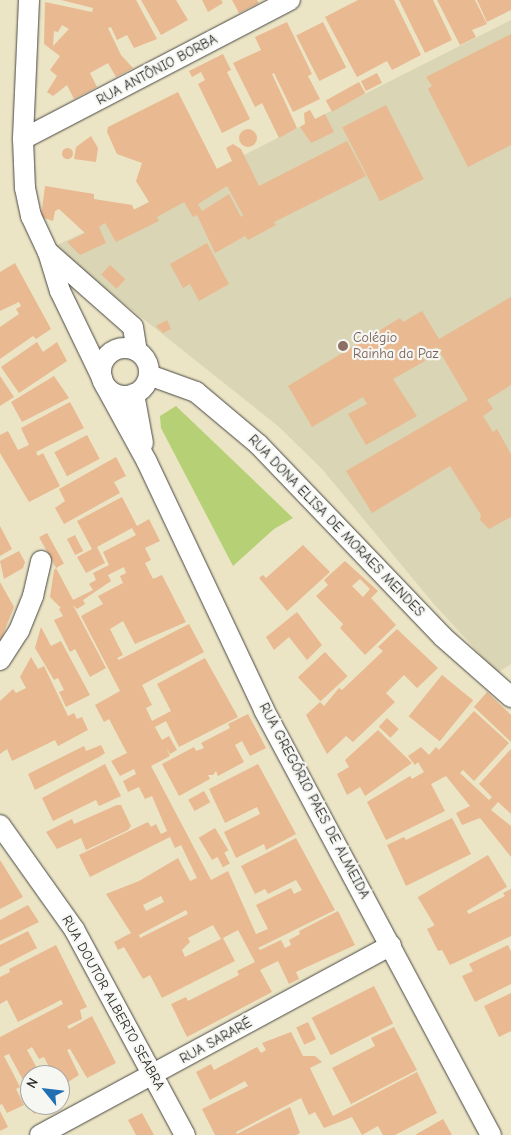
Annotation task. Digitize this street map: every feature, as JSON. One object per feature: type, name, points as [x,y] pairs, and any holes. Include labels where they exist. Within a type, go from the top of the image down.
[{"type":"street","name":"RUA GREGÓRIO PAES DE ALMEIDA","points":[[29,0],[23,139],[25,188],[31,216],[48,252],[60,291],[104,382],[147,462],[264,710],[491,1135]]},
{"type":"street","name":"RUA ANTÔNIO BORBA","points":[[23,139],[290,0]]},
{"type":"street","name":"RUA GREGÓRIO PAES DE ALMEIDA","points":[[48,252],[133,327],[137,351]]},
{"type":"street","points":[[128,348],[137,351],[144,357],[149,375],[141,390],[124,396],[104,382],[105,360],[111,353],[128,348]]},
{"type":"street","name":"RUA DONA ELISA DE MORAES MENDES","points":[[149,375],[196,392],[258,444],[443,637],[507,687]]},
{"type":"street","name":"RUA GREGÓRIO PAES DE ALMEIDA","points":[[134,394],[147,462]]},
{"type":"street","points":[[0,660],[19,631],[33,596],[40,561]]},
{"type":"street","name":"RUA DOUTOR ALBERTO SEABRA","points":[[0,825],[74,929],[155,1075],[185,1135]]},
{"type":"street","name":"RUA SARARÉ","points":[[40,1135],[155,1075],[391,945]]},
{"type":"shaded area","name":"Colégio Rainha da Paz","points":[[511,20],[511,664],[497,673],[433,603],[322,469],[278,426],[53,247],[177,189]]},
{"type":"green space","points":[[176,406],[293,518],[274,529],[233,566],[161,428],[160,416]]},
{"type":"building","points":[[61,0],[136,0],[157,39],[134,48],[127,35],[117,40],[111,27],[108,28],[121,55],[133,68],[116,77],[108,63],[90,73],[97,87],[74,99],[67,85],[53,96],[47,92],[57,76],[50,70],[60,56],[44,44],[45,2],[92,12],[93,8]],"holes":[[[62,25],[69,29],[53,46],[54,31],[58,32]]]},
{"type":"building","points":[[141,0],[176,0],[188,20],[161,35]]},
{"type":"building","points":[[202,0],[221,0],[223,3],[208,12]]},
{"type":"building","points":[[232,0],[257,0],[259,3],[239,13]]},
{"type":"building","points":[[358,0],[394,0],[421,55],[392,70],[387,61],[357,77],[325,17]]},
{"type":"building","points":[[399,0],[433,0],[452,40],[425,53]]},
{"type":"building","points":[[437,0],[475,0],[487,24],[472,30],[476,37],[460,45]]},
{"type":"building","points":[[477,0],[511,0],[511,10],[487,22]]},
{"type":"building","points":[[287,22],[312,74],[308,76],[320,99],[293,112],[274,73],[272,74],[297,128],[279,138],[262,103],[255,107],[233,63],[261,50],[255,37]]},
{"type":"building","points":[[323,22],[346,67],[319,81],[296,36]]},
{"type":"building","points":[[511,34],[511,145],[468,167],[428,89],[432,86],[426,77]]},
{"type":"building","points":[[223,54],[231,70],[227,72],[250,119],[222,133],[198,84],[205,80],[201,72],[192,77],[189,71]]},
{"type":"building","points":[[377,73],[382,83],[366,91],[361,81]]},
{"type":"building","points":[[359,82],[365,93],[332,112],[326,100]]},
{"type":"building","points":[[178,92],[217,169],[232,161],[226,148],[233,144],[241,149],[259,186],[347,141],[366,176],[274,222],[276,225],[248,240],[245,236],[215,253],[197,215],[193,217],[184,202],[157,217],[159,221],[116,242],[105,223],[99,227],[106,243],[80,255],[67,242],[85,233],[59,209],[55,211],[53,221],[41,217],[45,186],[94,194],[94,199],[132,205],[134,210],[149,202],[136,181],[142,163],[117,154],[107,132],[108,127]],"holes":[[[227,186],[243,215],[241,217],[229,194],[202,211],[198,204]]]},
{"type":"building","points":[[386,105],[424,179],[380,201],[342,127]]},
{"type":"building","points":[[310,110],[315,119],[325,114],[334,132],[311,143],[300,127],[305,124],[304,113]]},
{"type":"building","points":[[244,129],[252,129],[257,134],[255,145],[244,147],[239,142],[239,134]]},
{"type":"building","points":[[91,136],[98,148],[96,162],[74,159],[76,147]]},
{"type":"building","points":[[65,148],[69,148],[72,153],[71,157],[65,158],[62,155],[62,151]]},
{"type":"building","points":[[207,243],[229,284],[199,301],[190,284],[183,288],[170,264]]},
{"type":"building","points":[[15,263],[51,329],[36,339],[33,336],[0,359],[0,327],[19,314],[16,309],[21,306],[19,302],[0,311],[0,272]]},
{"type":"building","points":[[110,265],[125,279],[116,289],[101,275]]},
{"type":"building","points":[[511,297],[511,385],[487,400],[493,409],[483,416],[493,432],[497,429],[511,454],[511,517],[489,529],[480,520],[481,515],[450,466],[372,513],[346,471],[468,400],[437,347],[422,356],[425,361],[393,379],[417,416],[366,445],[348,414],[367,404],[363,397],[312,427],[288,386],[400,318],[403,322],[422,311],[439,339]]},
{"type":"building","points":[[167,320],[171,329],[163,333],[156,326]]},
{"type":"building","points":[[37,342],[43,352],[57,342],[67,361],[19,393],[1,367]]},
{"type":"building","points":[[0,376],[14,397],[0,406]]},
{"type":"building","points":[[54,376],[69,398],[22,422],[11,402]]},
{"type":"building","points":[[70,402],[84,428],[36,452],[38,456],[43,453],[60,486],[29,502],[0,453],[0,435],[8,431],[18,450],[29,445],[21,428]]},
{"type":"building","points":[[87,435],[100,459],[67,476],[54,452]]},
{"type":"building","points":[[116,457],[126,476],[114,482],[120,493],[64,524],[55,508],[65,501],[59,489]]},
{"type":"building","points":[[122,497],[137,526],[149,519],[160,541],[145,548],[151,560],[145,563],[153,579],[162,575],[186,622],[135,644],[123,621],[110,629],[123,655],[117,658],[119,660],[189,624],[204,652],[142,685],[152,705],[146,708],[152,721],[171,711],[157,684],[205,658],[238,717],[179,747],[166,721],[155,727],[162,740],[169,736],[177,750],[170,754],[166,747],[170,756],[151,766],[211,880],[228,871],[256,934],[268,929],[256,905],[291,888],[294,894],[302,890],[296,880],[268,894],[265,889],[255,894],[241,866],[296,838],[335,910],[258,948],[260,950],[281,940],[285,948],[291,945],[289,940],[300,934],[299,931],[338,911],[355,945],[296,972],[299,979],[289,984],[278,961],[260,970],[272,992],[187,1037],[171,1004],[186,997],[188,1001],[239,975],[237,971],[255,962],[238,930],[223,938],[235,961],[162,998],[150,975],[143,979],[124,947],[118,950],[114,942],[131,933],[106,894],[139,881],[178,858],[190,881],[197,878],[181,845],[175,848],[170,837],[90,877],[79,855],[148,822],[151,827],[156,824],[161,834],[167,831],[152,796],[145,799],[139,787],[128,792],[123,781],[136,774],[134,769],[120,776],[111,761],[127,753],[109,719],[104,722],[95,705],[120,691],[81,616],[103,604],[98,596],[123,583],[120,576],[126,573],[124,567],[108,575],[111,581],[83,600],[85,604],[77,609],[73,605],[106,668],[90,677],[75,649],[70,652],[54,620],[63,616],[59,609],[61,608],[50,597],[54,570],[56,568],[73,600],[93,590],[89,584],[96,580],[93,573],[109,565],[103,552],[136,535],[132,528],[97,547],[105,563],[86,573],[77,557],[92,549],[77,521]],"holes":[[[161,896],[164,902],[146,911],[143,905]],[[186,910],[188,914],[140,938],[139,935]],[[213,925],[221,939],[185,957],[182,950],[190,942],[188,938]]]},
{"type":"building","points":[[0,526],[12,549],[0,556]]},
{"type":"building","points":[[47,533],[64,564],[56,568],[39,537]]},
{"type":"building","points":[[75,535],[83,551],[75,555],[67,539]]},
{"type":"building","points":[[303,545],[330,572],[287,611],[259,578],[263,575],[266,578]]},
{"type":"building","points":[[19,551],[25,562],[23,568],[4,579],[0,561]]},
{"type":"building","points":[[345,561],[378,591],[371,598],[396,625],[365,655],[340,628],[343,624],[316,596],[328,585],[324,580]],"holes":[[[360,579],[370,589],[363,597],[352,586]]]},
{"type":"building","points":[[0,582],[14,607],[0,642]]},
{"type":"building","points":[[297,612],[322,645],[307,660],[289,637],[274,650],[266,637]]},
{"type":"building","points":[[41,627],[51,646],[61,641],[90,695],[66,707],[59,692],[64,690],[58,678],[54,680],[35,648]]},
{"type":"building","points":[[397,629],[438,668],[417,688],[404,675],[386,693],[395,702],[353,742],[346,736],[327,754],[306,715],[320,702],[324,706],[339,688],[342,690],[383,651],[378,647]]},
{"type":"building","points":[[325,652],[348,676],[320,701],[298,677]]},
{"type":"building","points":[[31,657],[38,669],[44,666],[68,716],[74,713],[77,719],[82,717],[88,730],[58,746],[55,740],[12,761],[7,749],[0,754],[0,701],[13,689],[16,693],[26,688],[20,677]]},
{"type":"building","points":[[442,675],[473,700],[440,741],[409,716]]},
{"type":"building","points":[[487,692],[511,715],[511,742],[474,707]]},
{"type":"building","points":[[474,711],[509,743],[474,781],[463,770],[460,773],[489,800],[492,797],[479,784],[511,749],[511,814],[498,802],[491,810],[511,826],[511,857],[480,818],[462,825],[456,813],[470,806],[446,776],[431,784],[445,811],[386,840],[367,802],[410,776],[412,779],[424,772],[418,762],[415,765],[408,756],[421,747],[429,755],[436,747],[439,750]]},
{"type":"building","points":[[248,714],[266,748],[250,756],[242,741],[235,745],[244,762],[218,776],[216,771],[213,775],[208,775],[210,779],[179,796],[162,764],[194,747],[196,751],[204,748],[201,743],[230,728],[228,724]]},
{"type":"building","points":[[387,718],[399,729],[391,738],[379,727]]},
{"type":"building","points":[[378,730],[412,763],[365,796],[360,787],[347,795],[337,774],[349,767],[345,760]]},
{"type":"building","points":[[101,745],[105,753],[35,790],[28,774],[84,746],[86,751]]},
{"type":"building","points":[[105,764],[121,796],[99,806],[96,800],[53,821],[42,798]]},
{"type":"building","points":[[258,764],[296,834],[266,850],[264,844],[236,858],[224,832],[260,814],[257,807],[225,823],[209,789]]},
{"type":"building","points":[[204,791],[210,802],[195,811],[188,800]]},
{"type":"building","points":[[121,805],[131,826],[128,830],[86,850],[81,838],[57,849],[46,832],[72,819],[74,824]]},
{"type":"building","points":[[452,818],[471,854],[406,886],[387,845],[404,837],[406,840]]},
{"type":"building","points":[[215,828],[228,850],[212,860],[199,838]]},
{"type":"building","points":[[224,852],[230,864],[223,867],[217,856]]},
{"type":"building","points":[[488,855],[507,887],[437,929],[418,897]]},
{"type":"building","points":[[0,860],[23,897],[0,909]]},
{"type":"building","points":[[511,889],[511,936],[450,965],[442,950],[438,951],[427,929],[466,910],[469,914],[505,896],[503,893]]},
{"type":"building","points":[[28,905],[39,922],[0,941],[0,920]]},
{"type":"building","points":[[28,931],[37,948],[0,967],[0,945]]},
{"type":"building","points":[[56,945],[87,1007],[80,1010],[82,1019],[67,1026],[69,1029],[92,1016],[116,1063],[87,1078],[70,1049],[67,1050],[79,1075],[70,1081],[70,1065],[48,1065],[44,1057],[39,1059],[32,1047],[27,1050],[35,1065],[20,1065],[20,1074],[9,1054],[4,1056],[20,1087],[16,1089],[20,1097],[20,1107],[7,1113],[2,1104],[0,1105],[0,1037],[63,1004],[61,1000],[18,1022],[7,1000],[0,1004],[0,977],[10,972],[9,969]]},
{"type":"building","points":[[508,945],[511,951],[511,984],[475,1002],[462,976],[473,971],[469,964]]},
{"type":"building","points":[[374,986],[393,1023],[331,1055],[312,1018]]},
{"type":"building","points":[[511,993],[511,1031],[499,1037],[484,1006]]},
{"type":"building","points":[[308,1022],[316,1039],[304,1045],[296,1027]]},
{"type":"building","points":[[394,1027],[417,1070],[351,1104],[332,1068],[375,1046],[371,1038]]},
{"type":"building","points":[[291,1032],[303,1056],[315,1056],[322,1062],[310,1068],[333,1116],[417,1072],[437,1113],[395,1135],[383,1135],[378,1126],[362,1135],[352,1117],[324,1128],[315,1112],[309,1115],[301,1098],[236,1132],[237,1134],[290,1107],[300,1133],[296,1135],[215,1135],[202,1109],[248,1086],[245,1081],[210,1100],[196,1072],[211,1064],[214,1070],[257,1047],[261,1053],[266,1050],[262,1043]]},
{"type":"building","points":[[0,1111],[8,1127],[0,1131]]},
{"type":"building","points":[[142,1113],[154,1135],[136,1135],[128,1120]]},
{"type":"building","points":[[443,1119],[452,1135],[415,1135]]},
{"type":"place","name":"Colégio Rainha da Paz","points":[[343,346]]}]
